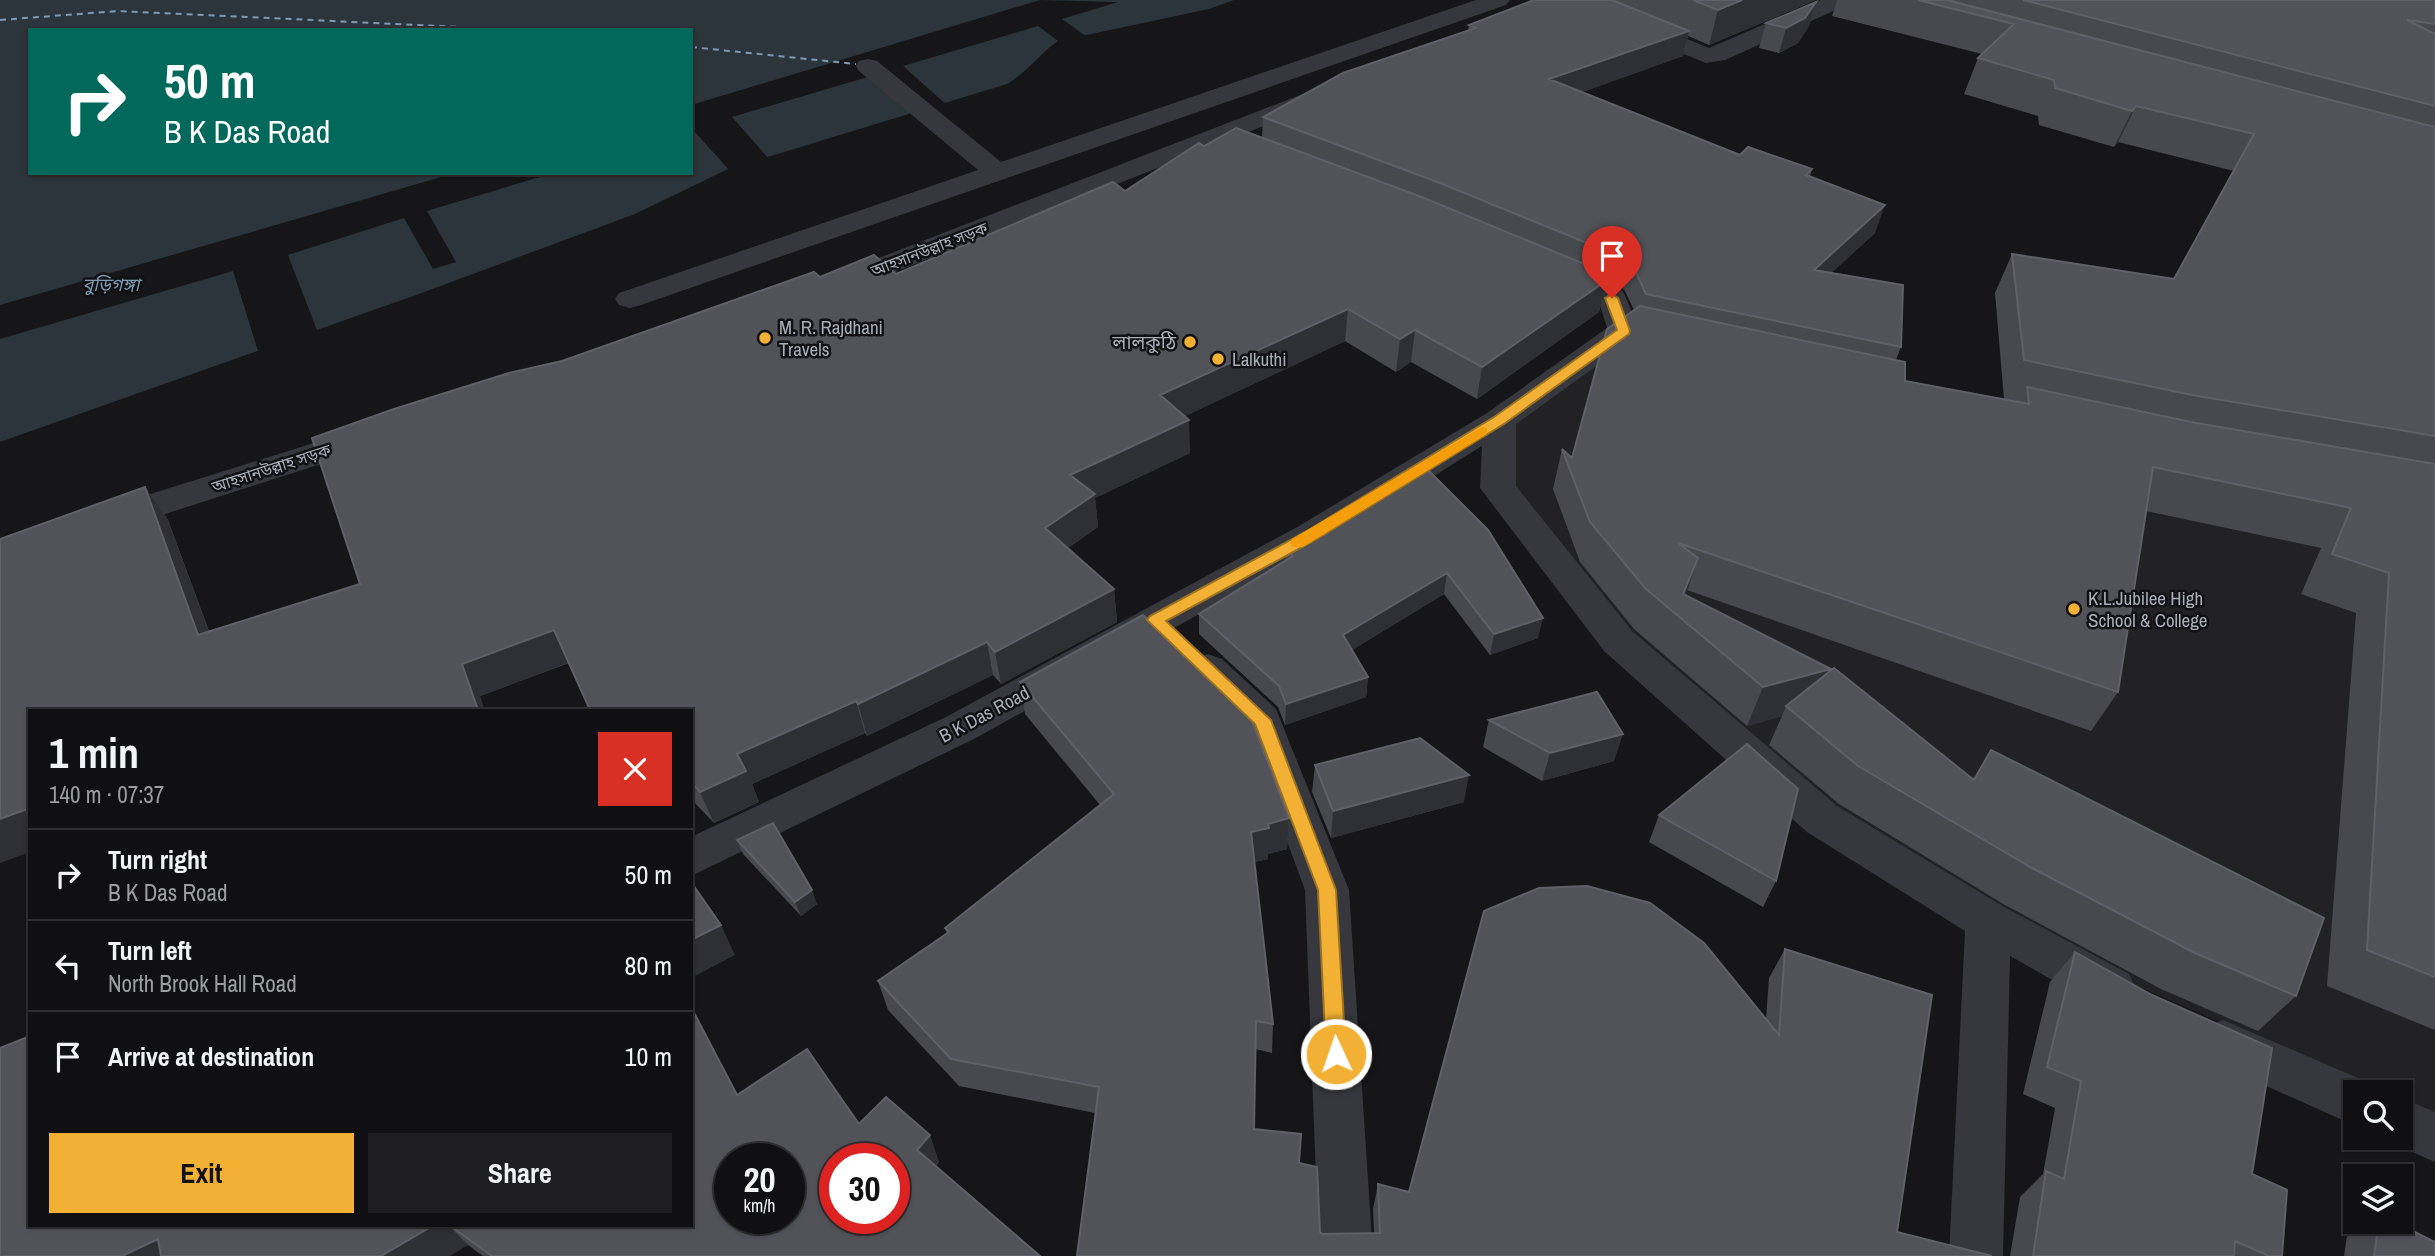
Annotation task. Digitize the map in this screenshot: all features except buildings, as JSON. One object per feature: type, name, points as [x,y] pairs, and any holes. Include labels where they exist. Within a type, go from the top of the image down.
[{"type":"street","points":[[630,299],[1498,0]]},
{"type":"street","points":[[1564,2],[1706,56],[1716,55],[1838,1],[1909,18]]},
{"type":"street","points":[[868,66],[997,172]]},
{"type":"street","name":"আহসানউল্লাহ সড়ক","points":[[811,294],[1330,91]]},
{"type":"street","points":[[1180,108],[1212,137],[1250,151]]},
{"type":"street","name":"B K Das Road","points":[[693,857],[960,728],[1312,535],[1638,334],[1612,298],[1537,266]]},
{"type":"street","points":[[1499,421],[1498,488],[1618,641],[1822,819],[1988,921],[2143,1006]]},
{"type":"street","name":"আহসানউল্লাহ সড়ক","points":[[80,529],[399,427]]},
{"type":"street","points":[[1155,620],[1262,720],[1327,890],[1346,1256]]},
{"type":"street","points":[[1976,1256],[1988,921]]},
{"type":"street","points":[[2190,1028],[2343,1096]]},
{"type":"street","points":[[2413,1127],[2435,1137]]},
{"type":"shaded area","name":"K.L.Jubilee High School & College","points":[[1624,331],[2435,512],[2435,1116],[2413,1106],[2413,1080],[2353,1080],[1988,921],[1618,641],[1498,488],[1499,420]]},
{"type":"water","name":"বুড়িগঙ্গা","points":[[0,0],[1234,0],[1209,9],[1058,41],[1007,84],[728,169],[635,214],[416,295],[0,442]]},
{"type":"pier","points":[[1040,0],[1118,2],[1062,19],[1087,37],[1061,43],[1038,26],[903,66],[947,105],[914,115],[871,76],[732,117],[769,159],[731,172],[693,131],[693,104]]},
{"type":"pier","points":[[448,175],[546,175],[427,211],[456,262],[433,269],[404,218],[288,255],[318,333],[259,354],[233,271],[0,339],[0,305]]},
{"type":"ferry route","points":[[0,20],[118,11],[482,28]]},
{"type":"ferry route","points":[[693,47],[856,64]]},
{"type":"slow traffic","points":[[1297,543],[1482,431]]},
{"type":"place","name":"M. R. Rajdhani Travels","points":[[765,338]]},
{"type":"place","name":"লালকুঠি","points":[[1190,342]]},
{"type":"place","name":"Lalkuthi","points":[[1218,359]]},
{"type":"place","name":"K.L.Jubilee High School & College","points":[[2074,609]]},
{"type":"route","points":[[1336,1054],[1327,890],[1262,720],[1155,620],[1312,535],[1499,421],[1624,331],[1612,298]]}]
